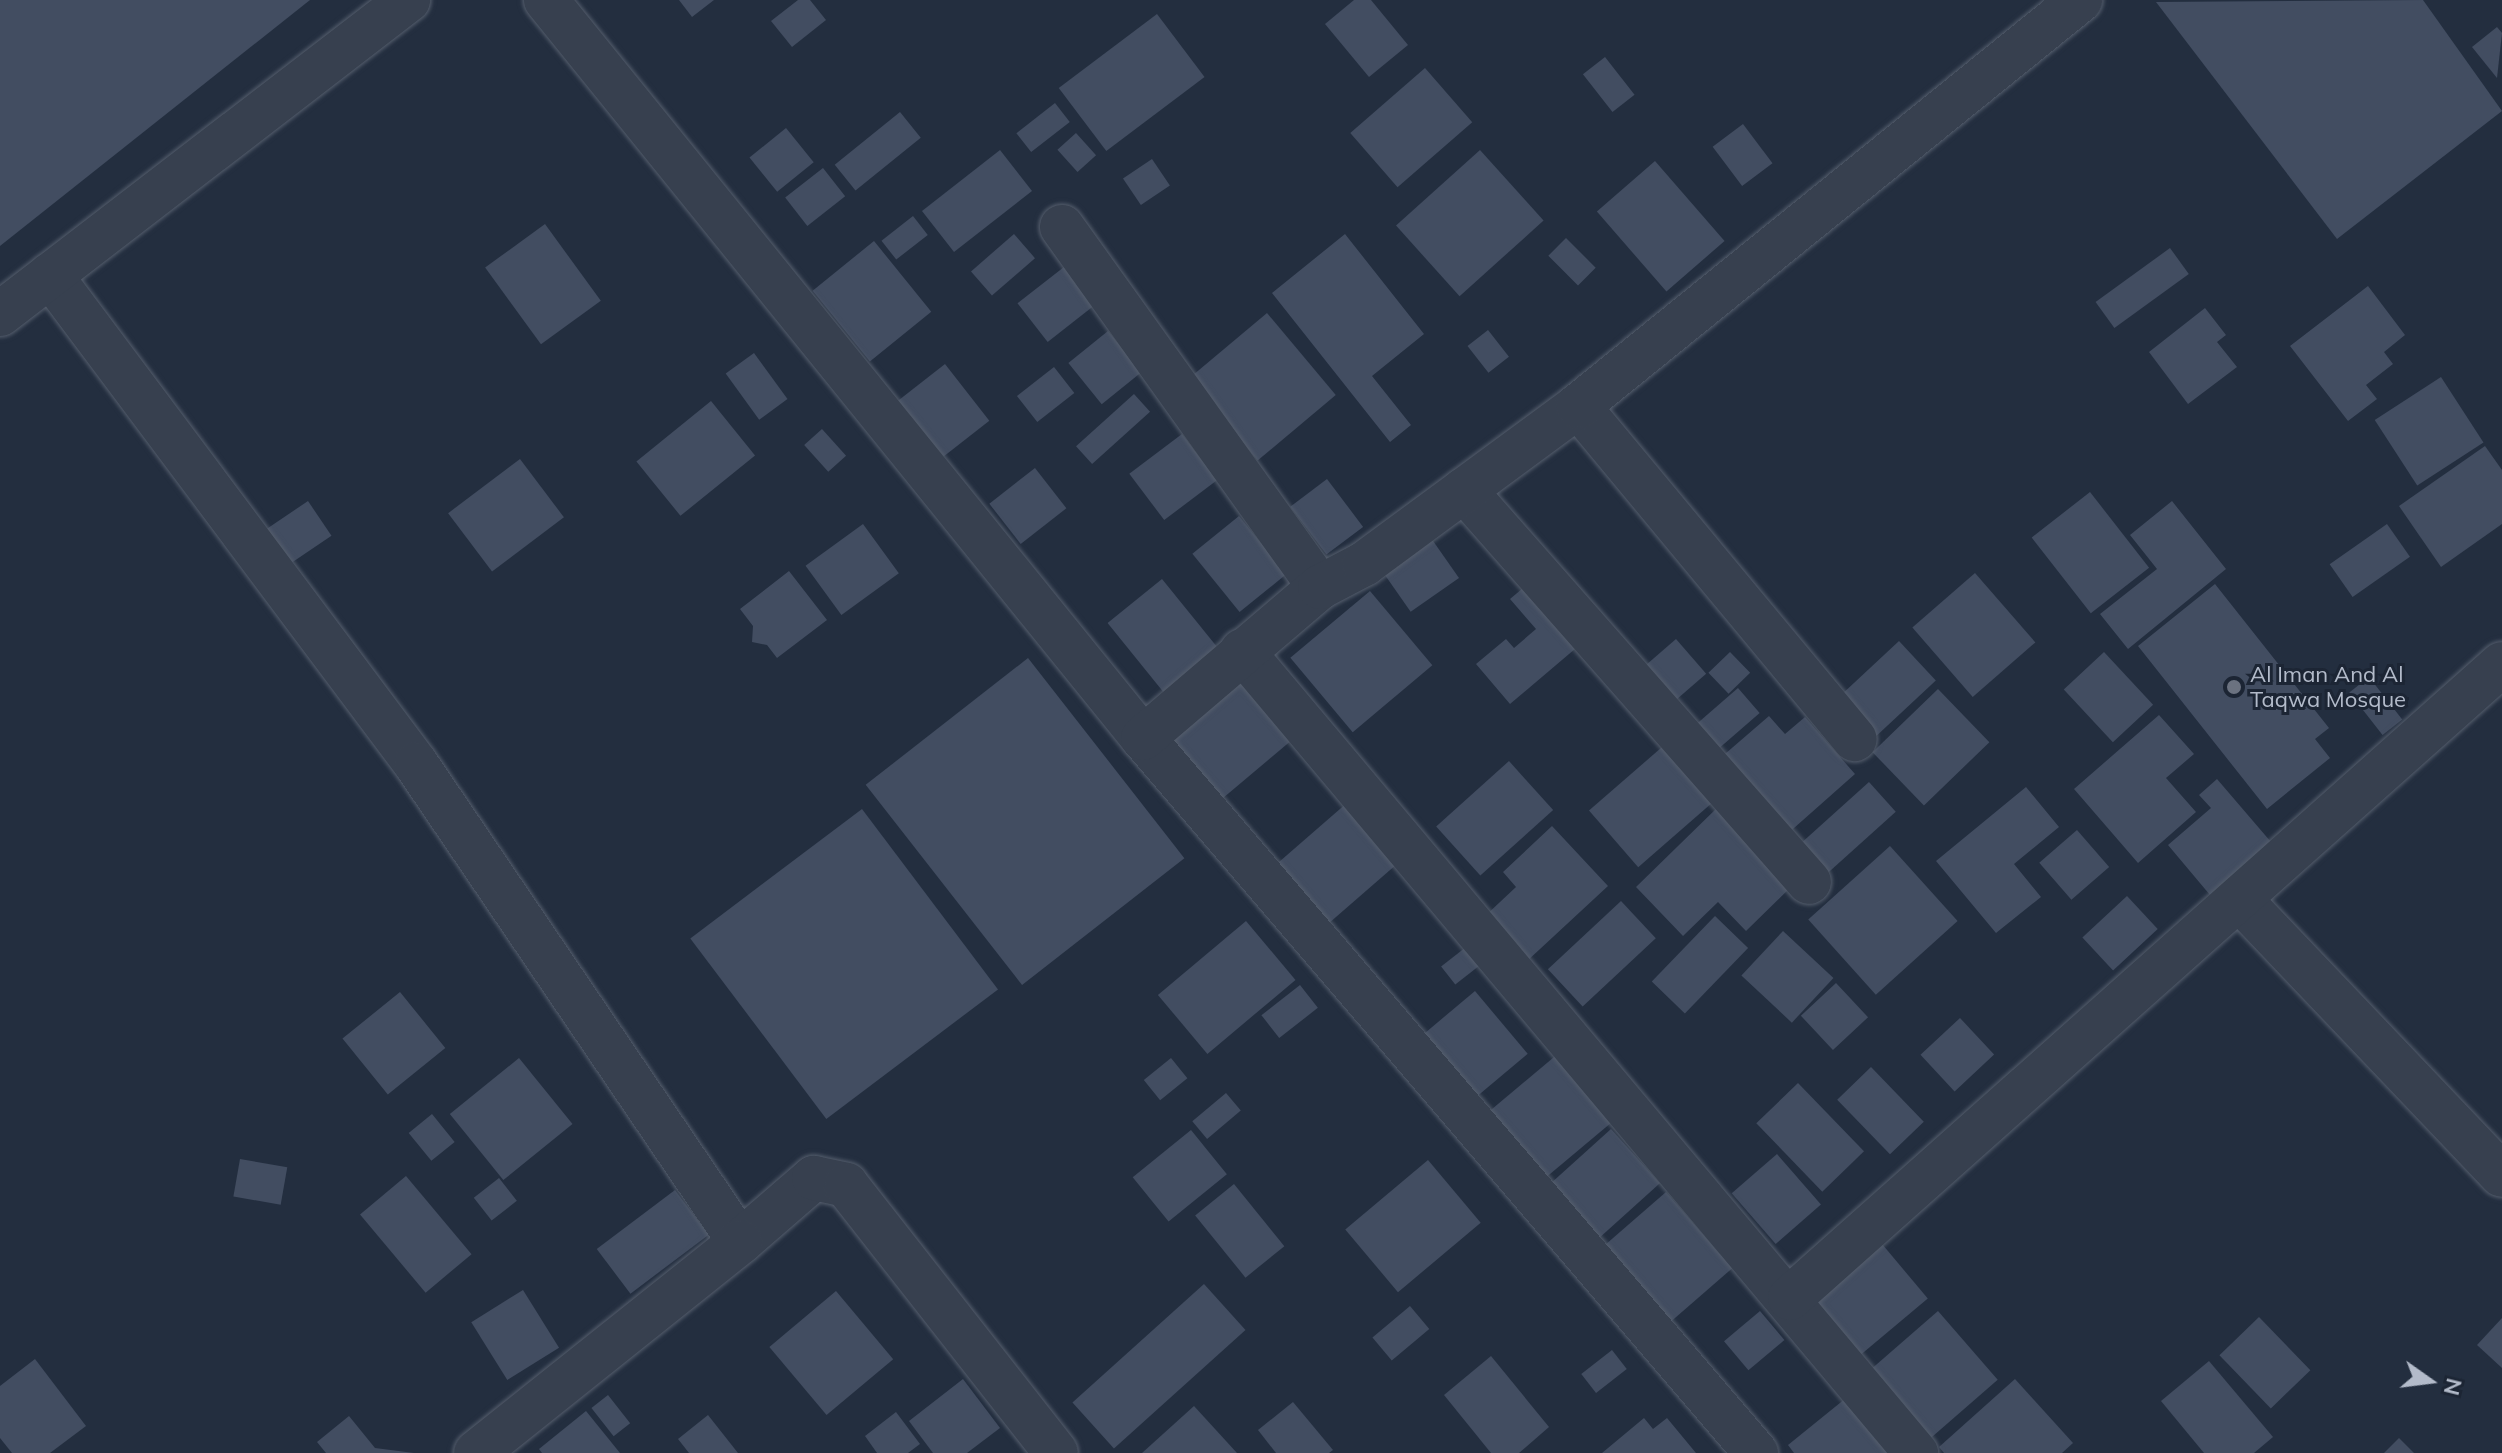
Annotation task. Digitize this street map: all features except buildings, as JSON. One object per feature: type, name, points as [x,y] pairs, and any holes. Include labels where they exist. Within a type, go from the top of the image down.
[{"type":"street","points":[[0,314],[408,0]]},
{"type":"street","points":[[546,0],[1143,738],[1756,1453]]},
{"type":"street","points":[[1143,738],[1320,587],[1464,490],[1578,406],[2080,0]]},
{"type":"street","points":[[1062,227],[1320,587]]},
{"type":"street","points":[[50,275],[416,764],[740,1242]]},
{"type":"street","points":[[1578,406],[1854,739]]},
{"type":"street","points":[[1464,490],[1809,882]]},
{"type":"street","points":[[1242,651],[1790,1298],[1916,1453]]},
{"type":"street","points":[[1790,1298],[2241,901],[2378,768],[2502,664]]},
{"type":"street","points":[[2241,901],[2502,1175]]},
{"type":"street","points":[[476,1453],[740,1242],[814,1178],[846,1185],[1056,1453]]},
{"type":"place","name":"Al Iman And Al Taqwa Mosque","points":[[2234,687]]}]
